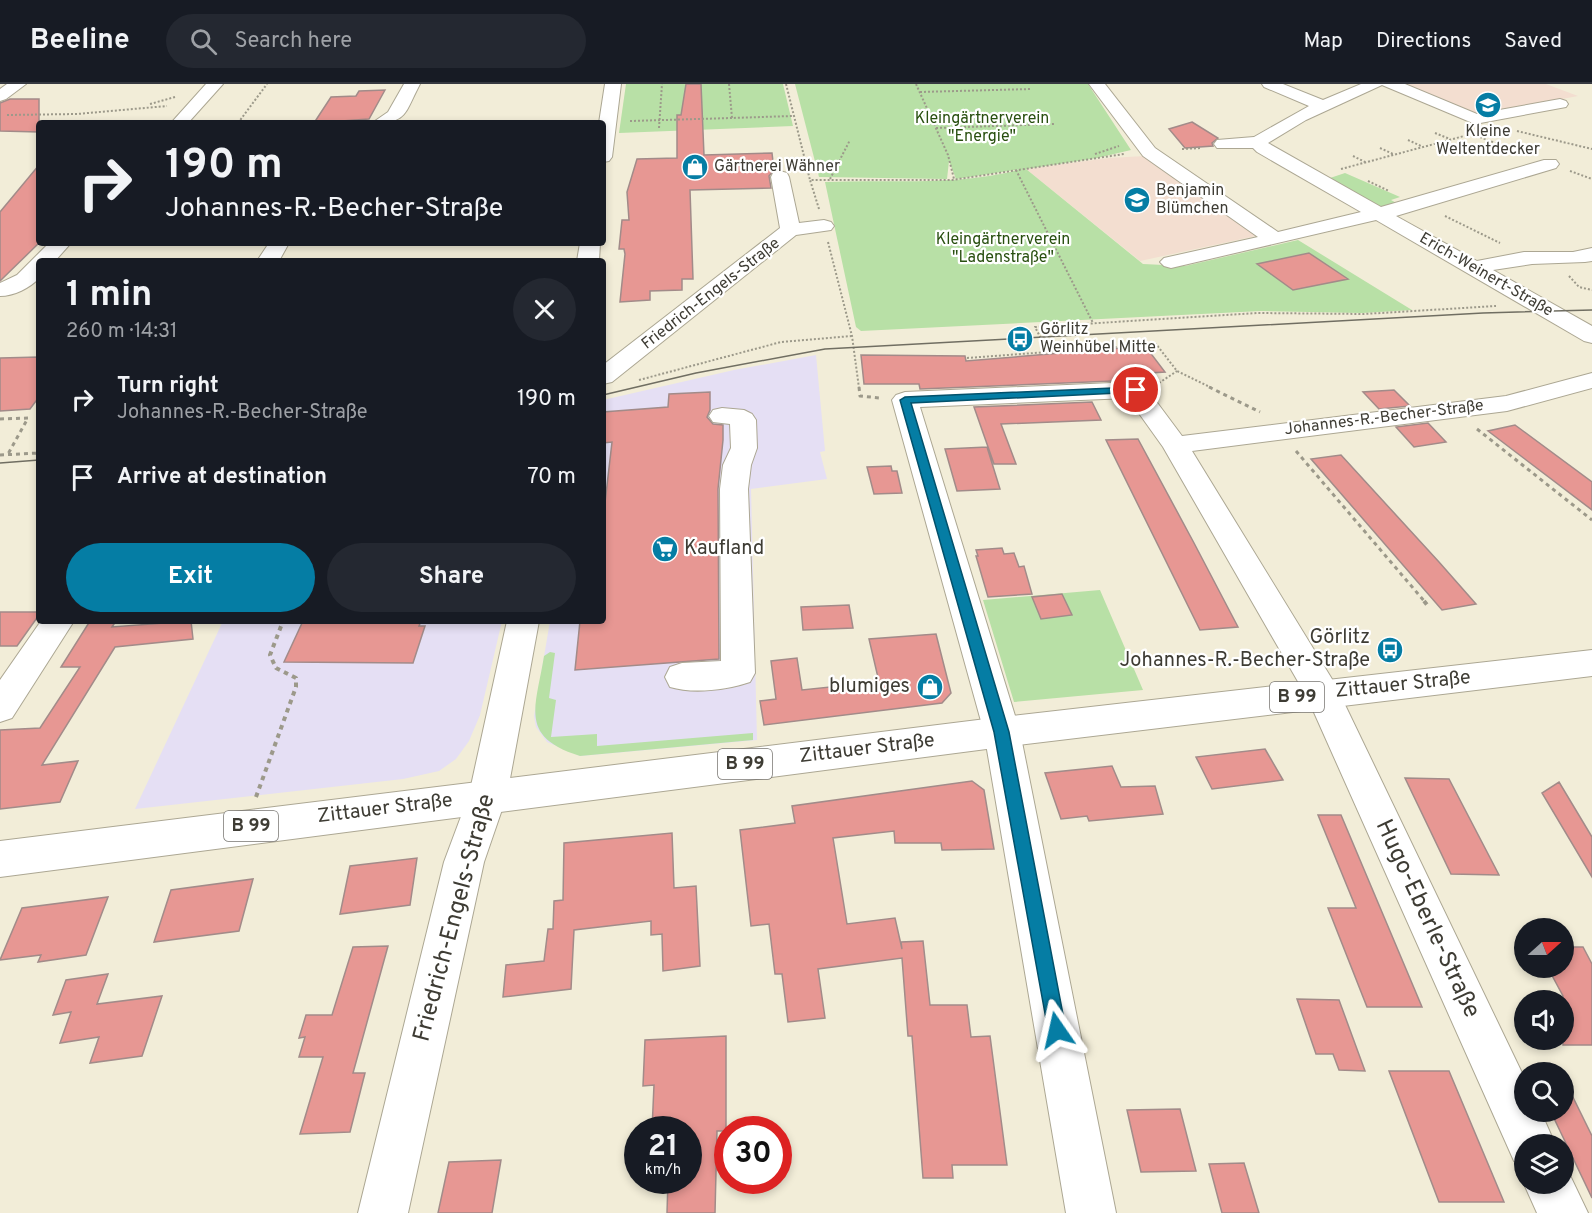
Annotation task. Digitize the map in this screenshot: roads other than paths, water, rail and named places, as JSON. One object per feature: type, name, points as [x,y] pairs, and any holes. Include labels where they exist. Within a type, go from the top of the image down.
[{"type":"street","points":[[0,96],[18,84]]},
{"type":"street","points":[[182,120],[215,84]]},
{"type":"street","points":[[386,120],[395,115],[412,84]]},
{"type":"street","points":[[606,134],[613,84]]},
{"type":"street","points":[[1097,84],[1143,145],[1275,239]]},
{"type":"street","points":[[1270,84],[1305,100],[1324,105]]},
{"type":"street","points":[[1223,144],[1258,142],[1269,133],[1324,105],[1375,84]]},
{"type":"street","points":[[1389,84],[1414,92],[1473,127],[1560,104]]},
{"type":"street","name":"Erich-Weinert-Straße","points":[[1258,142],[1263,148],[1592,336]]},
{"type":"street","points":[[1171,262],[1419,204],[1550,164]]},
{"type":"street","points":[[780,177],[790,230]]},
{"type":"street","name":"Friedrich-Engels-Straße","points":[[606,375],[790,230],[824,226]]},
{"type":"street","points":[[46,258],[58,246]]},
{"type":"street","points":[[1475,268],[1504,261],[1540,257],[1579,259],[1592,254]]},
{"type":"street","points":[[3,290],[25,280],[36,269]]},
{"type":"street","name":"Johannes-R.-Becher-Straße","points":[[1175,445],[1507,403],[1592,380]]},
{"type":"street","points":[[1091,1213],[1002,732],[905,400],[1136,390],[1175,445],[1323,694]]},
{"type":"street","points":[[682,677],[738,673],[734,489],[737,465],[744,448],[743,420],[735,416],[722,416]]},
{"type":"street","points":[[0,708],[56,624]]},
{"type":"street","name":"Friedrich-Engels-Straße","points":[[383,1213],[464,862],[488,795],[522,624]]},
{"type":"street","name":"Zittauer Straße","points":[[4,865],[246,826],[488,795],[1592,663]]},
{"type":"street","name":"Hugo-Eberle-Straße","points":[[1323,694],[1526,1134]]},
{"type":"street","points":[[1554,1194],[1563,1213]]},
{"type":"tram line","points":[[606,394],[696,373],[825,349],[1483,313],[1592,310]]},
{"type":"tram line","points":[[0,463],[36,460]]},
{"type":"place","name":"Kleine Weltentdecker","points":[[1488,105]]},
{"type":"place","name":"Gärtnerei Wähner","points":[[695,167]]},
{"type":"place","name":"Benjamin Blümchen","points":[[1137,200]]},
{"type":"place","name":"Görlitz Weinhübel Mitte","points":[[1020,339]]},
{"type":"place","name":"Kaufland","points":[[665,549]]},
{"type":"place","name":"Görlitz Johannes-R.-Becher-Straße","points":[[1390,650]]},
{"type":"place","name":"blumiges","points":[[930,687]]},
{"type":"park label","name":"Kleingärtnerverein \"Energie\"","points":[[982,128]]},
{"type":"park label","name":"Kleingärtnerverein \"Ladenstraße\"","points":[[1003,249]]}]
